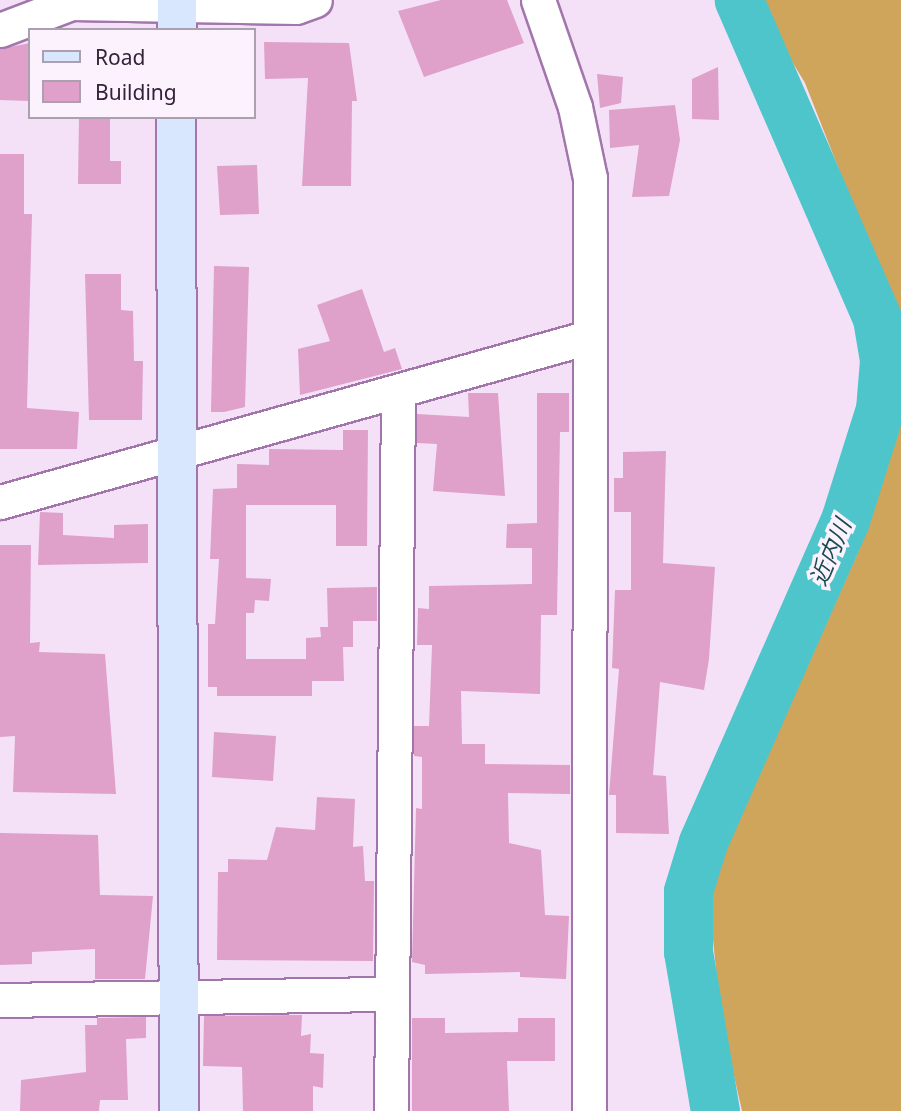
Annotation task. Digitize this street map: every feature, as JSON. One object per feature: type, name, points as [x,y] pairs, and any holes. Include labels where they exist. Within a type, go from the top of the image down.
[{"type":"street","points":[[0,30],[71,3],[177,12],[296,7],[315,0]]},
{"type":"street","points":[[538,0],[575,107],[590,178],[589,1111]]},
{"type":"street","points":[[176,119],[172,458],[180,997],[178,1111]]},
{"type":"street","points":[[0,502],[172,458],[398,395],[589,337]]},
{"type":"street","points":[[391,1111],[390,994],[398,395]]},
{"type":"street","points":[[0,1000],[390,994]]},
{"type":"shaded area","points":[[755,0],[901,0],[901,1111],[742,1111],[721,1019],[708,890],[859,550],[895,312],[805,83]]},
{"type":"building","points":[[441,0],[507,0],[524,43],[424,77],[398,11]]},
{"type":"building","points":[[264,42],[349,43],[357,101],[352,101],[351,186],[302,186],[308,78],[265,79]]},
{"type":"building","points":[[28,43],[28,101],[0,100],[0,49]]},
{"type":"building","points":[[718,67],[719,120],[692,119],[692,79]]},
{"type":"building","points":[[597,74],[623,77],[621,103],[600,108]]},
{"type":"building","points":[[675,105],[680,140],[669,196],[632,197],[639,145],[610,148],[609,110]]},
{"type":"building","points":[[79,119],[110,119],[110,161],[121,161],[121,184],[78,184]]},
{"type":"building","points":[[0,154],[24,154],[24,214],[32,214],[27,408],[79,412],[77,449],[0,449]]},
{"type":"building","points":[[257,165],[259,214],[220,215],[217,166]]},
{"type":"building","points":[[214,266],[249,267],[245,407],[224,412],[211,412]]},
{"type":"building","points":[[85,274],[121,274],[121,310],[133,311],[134,361],[143,361],[142,420],[89,420]]},
{"type":"building","points":[[362,289],[384,352],[395,348],[402,369],[300,395],[298,349],[330,341],[317,305]]},
{"type":"building","points":[[468,393],[498,393],[505,496],[433,491],[437,444],[417,443],[417,414],[469,417]]},
{"type":"building","points":[[537,393],[569,393],[569,432],[560,432],[557,615],[541,615],[540,694],[461,691],[462,744],[485,744],[485,764],[570,765],[570,794],[508,793],[509,843],[541,850],[545,915],[569,916],[566,979],[520,977],[520,972],[425,974],[425,965],[412,962],[416,808],[422,809],[422,757],[414,756],[414,726],[429,726],[432,645],[417,645],[418,608],[429,609],[429,586],[532,584],[532,548],[506,548],[507,524],[537,523]]},
{"type":"building","points":[[343,430],[368,430],[367,546],[336,546],[336,505],[246,505],[246,578],[271,579],[269,601],[255,600],[254,613],[246,613],[246,659],[306,659],[306,638],[321,637],[320,627],[328,627],[327,588],[377,587],[377,621],[353,621],[353,647],[343,647],[344,681],[312,681],[312,696],[217,696],[217,687],[208,687],[208,624],[215,624],[219,559],[210,559],[213,489],[237,488],[237,464],[269,465],[269,449],[343,450]]},
{"type":"building","points":[[666,451],[663,563],[715,567],[709,659],[704,690],[660,682],[653,775],[666,776],[669,834],[616,833],[616,795],[609,795],[619,669],[612,668],[615,590],[631,590],[631,512],[614,512],[614,478],[623,478],[623,452]]},
{"type":"building","points":[[40,512],[63,513],[63,535],[114,538],[114,525],[148,524],[148,563],[38,565]]},
{"type":"building","points":[[0,545],[31,545],[30,643],[40,642],[39,652],[105,654],[116,794],[13,792],[15,736],[0,737]]},
{"type":"building","points":[[214,732],[276,736],[273,781],[212,777]]},
{"type":"building","points":[[317,797],[355,799],[353,847],[363,846],[365,881],[374,881],[373,961],[217,960],[218,872],[228,872],[228,859],[267,860],[276,827],[315,830]]},
{"type":"building","points":[[0,833],[98,835],[100,895],[153,896],[145,979],[95,979],[95,949],[32,952],[32,964],[0,965]]},
{"type":"building","points":[[302,1015],[301,1036],[311,1034],[310,1053],[324,1054],[323,1088],[313,1086],[313,1111],[243,1111],[242,1067],[203,1066],[204,1016]]},
{"type":"building","points":[[146,1017],[146,1038],[126,1039],[128,1100],[100,1100],[99,1111],[20,1111],[21,1080],[86,1072],[85,1025],[97,1025],[97,1018]]},
{"type":"building","points":[[412,1018],[445,1018],[445,1033],[518,1032],[518,1018],[555,1018],[555,1061],[507,1061],[509,1111],[412,1111]]},
{"type":"waterway","name":"近内川","points":[[715,1111],[688,952],[688,891],[703,842],[845,520],[880,409],[884,360],[877,318],[739,0]]}]
